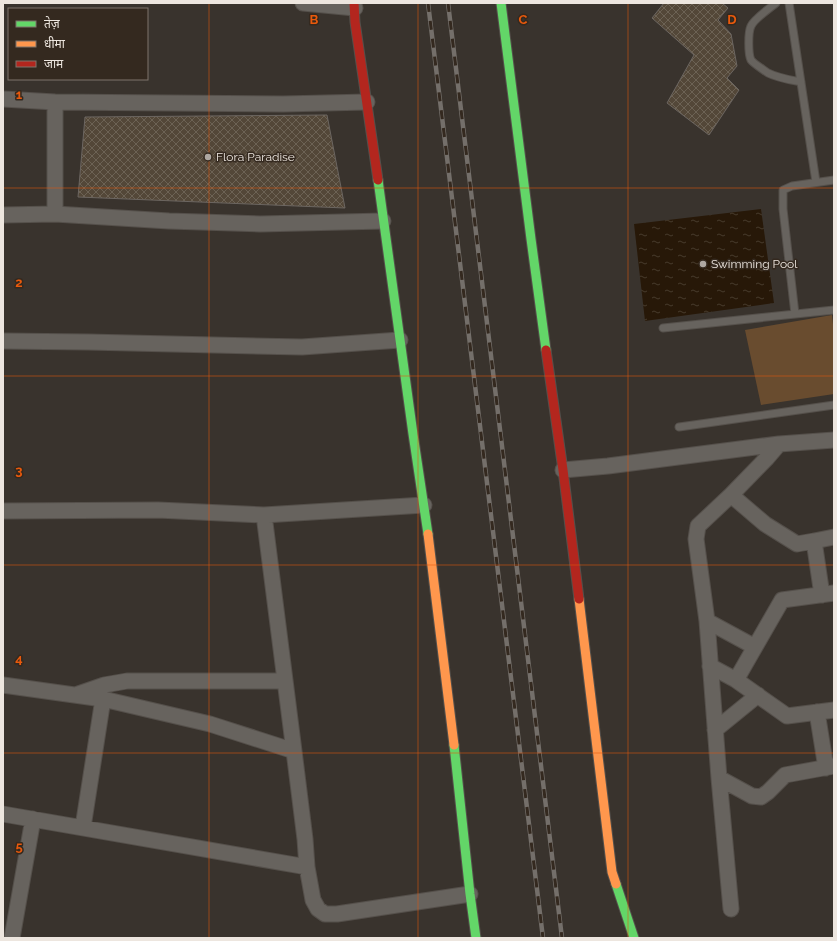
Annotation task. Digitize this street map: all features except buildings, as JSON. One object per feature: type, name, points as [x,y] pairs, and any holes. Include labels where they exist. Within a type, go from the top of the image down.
[{"type":"street","points":[[303,3],[355,6],[355,22],[429,538],[476,938]]},
{"type":"street","points":[[501,3],[531,239],[563,470],[612,872],[634,938]]},
{"type":"street","points":[[3,99],[55,102],[283,104],[367,102]]},
{"type":"street","points":[[55,102],[55,214]]},
{"type":"street","points":[[3,214],[55,214],[169,221],[260,224],[383,221]]},
{"type":"street","points":[[3,342],[96,342],[302,347],[400,340]]},
{"type":"street","points":[[563,470],[608,466],[779,444],[834,440]]},
{"type":"street","points":[[731,909],[707,622],[696,539],[698,526],[731,495],[779,444]]},
{"type":"street","points":[[731,495],[765,524],[797,544],[834,537]]},
{"type":"street","points":[[3,510],[158,510],[264,515],[424,505]]},
{"type":"street","points":[[264,515],[306,839],[307,866],[313,900],[318,909],[325,914],[337,914],[470,894]]},
{"type":"street","points":[[736,680],[782,600],[828,594],[814,541]]},
{"type":"street","points":[[707,622],[755,647]]},
{"type":"street","points":[[710,666],[736,680],[787,716],[834,710]]},
{"type":"street","points":[[75,695],[104,685],[127,681],[285,681]]},
{"type":"street","points":[[3,684],[103,698],[210,724],[294,751]]},
{"type":"street","points":[[715,730],[758,695]]},
{"type":"street","points":[[83,827],[103,698]]},
{"type":"street","points":[[719,778],[752,796],[761,797],[768,792],[785,774],[830,767],[817,712]]},
{"type":"street","points":[[3,814],[307,866]]},
{"type":"street","points":[[12,938],[33,819]]},
{"type":"lane","points":[[776,3],[751,25],[749,36],[751,60],[770,74],[801,82]]},
{"type":"lane","points":[[789,3],[816,182]]},
{"type":"lane","points":[[795,314],[782,209],[783,190],[792,186],[834,180]]},
{"type":"lane","points":[[663,328],[834,310]]},
{"type":"lane","points":[[679,427],[834,406]]},
{"type":"shaded area","points":[[832,315],[834,333],[834,394],[761,405],[745,330]]},
{"type":"water","name":"Swimming Pool","points":[[761,209],[774,303],[645,321],[634,224]]},
{"type":"railway","points":[[428,3],[543,938]]},
{"type":"railway","points":[[448,3],[562,938]]},
{"type":"traffic: fast","points":[[501,3],[546,350]]},
{"type":"traffic: fast","points":[[378,180],[428,534]]},
{"type":"traffic: fast","points":[[454,745],[476,938]]},
{"type":"traffic: fast","points":[[616,884],[634,938]]},
{"type":"traffic: slow","points":[[428,534],[454,745]]},
{"type":"traffic: slow","points":[[579,599],[612,872],[616,884]]},
{"type":"traffic: jam","points":[[354,3],[355,22],[378,180]]},
{"type":"traffic: jam","points":[[546,350],[579,599]]},
{"type":"place","name":"Flora Paradise","points":[[208,157]]},
{"type":"place","name":"Swimming Pool","points":[[703,264]]}]
